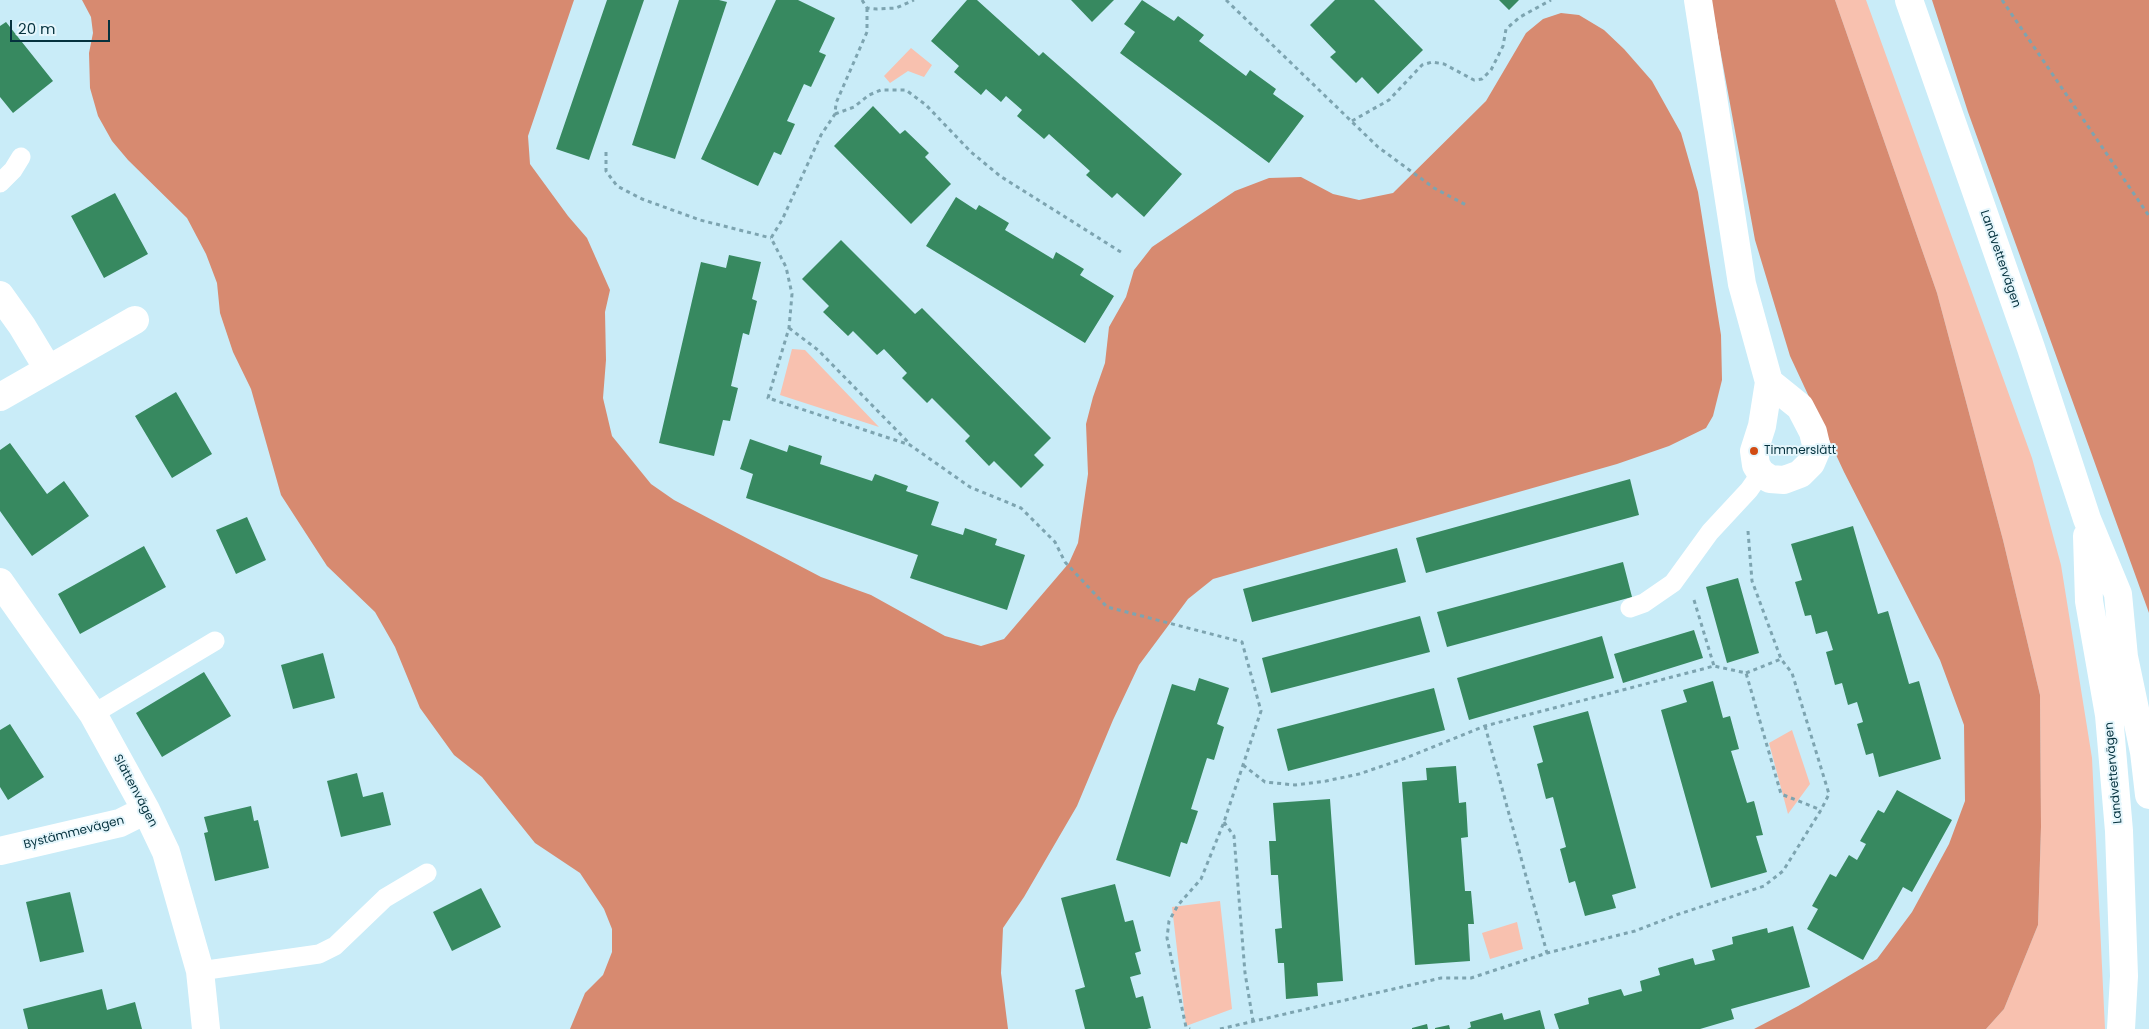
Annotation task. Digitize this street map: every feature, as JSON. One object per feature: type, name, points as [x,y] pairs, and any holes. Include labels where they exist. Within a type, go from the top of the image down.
[{"type":"street","points":[[1698,0],[1742,284],[1769,382],[1762,426],[1754,451],[1756,464],[1755,482],[1770,478],[1784,480],[1800,474],[1811,463],[1818,449],[1813,432],[1800,407],[1769,382]]},
{"type":"street","name":"Landvettervägen","points":[[1909,0],[2031,348],[2087,520],[2118,594],[2124,657],[2144,752],[2149,795]]},
{"type":"street","points":[[0,295],[22,326],[48,369]]},
{"type":"street","points":[[0,397],[135,320]]},
{"type":"street","name":"Landvettervägen","points":[[2087,520],[2089,601],[2109,715],[2119,831],[2124,976],[2121,1029]]},
{"type":"street","name":"Slättenvägen","points":[[0,582],[93,714],[146,810],[166,852],[200,970],[206,1029]]},
{"type":"street","name":"Bystämmevägen","points":[[0,851],[120,823],[146,810]]},
{"type":"lane","points":[[0,183],[13,170],[21,157]]},
{"type":"lane","points":[[1630,608],[1644,603],[1673,583],[1710,532],[1755,482]]},
{"type":"lane","points":[[93,714],[215,641]]},
{"type":"lane","points":[[200,970],[319,954],[335,946],[385,898],[427,873]]},
{"type":"path","points":[[771,238],[782,220],[821,135],[835,114],[836,103],[867,32],[867,8],[862,0]]},
{"type":"path","points":[[867,8],[896,8],[914,0]]},
{"type":"path","points":[[1226,0],[1384,152],[1434,188],[1468,206]]},
{"type":"path","points":[[1352,121],[1389,100],[1422,66],[1432,62],[1444,64],[1474,80],[1482,79],[1491,70],[1504,46],[1506,29],[1520,17],[1551,0]]},
{"type":"path","points":[[2002,0],[2149,216]]},
{"type":"path","points":[[835,114],[854,107],[869,95],[881,90],[906,90],[926,105],[971,152],[1000,176],[1124,254]]},
{"type":"path","points":[[606,152],[606,172],[617,186],[642,199],[700,220],[771,238],[786,267],[792,294],[788,328],[768,398],[910,445]]},
{"type":"path","points":[[788,328],[818,350],[910,445],[970,487],[1021,508],[1055,542],[1065,562],[1107,607],[1242,642],[1261,712],[1251,736],[1224,822],[1201,879],[1178,905],[1168,921],[1168,938],[1185,1028],[1190,1029]]},
{"type":"path","points":[[1220,1029],[1284,1016],[1441,978],[1471,978],[1547,953],[1636,931],[1679,914],[1764,886],[1783,871],[1829,794],[1792,673],[1781,659],[1752,581],[1749,554],[1755,482]]},
{"type":"path","points":[[1673,583],[1693,599],[1714,666]]},
{"type":"path","points":[[1243,765],[1266,782],[1295,784],[1326,781],[1359,774],[1403,759],[1485,726],[1714,666],[1746,673],[1781,659]]},
{"type":"path","points":[[1746,673],[1781,794],[1821,810]]},
{"type":"path","points":[[1485,726],[1547,953]]},
{"type":"path","points":[[1224,822],[1234,836],[1245,973],[1253,1021]]},
{"type":"shaded area","points":[[82,0],[574,0],[528,136],[530,164],[568,216],[587,238],[610,290],[605,312],[606,360],[603,398],[612,436],[651,484],[674,500],[821,577],[871,595],[945,636],[981,646],[1004,639],[1069,563],[1078,543],[1088,474],[1086,424],[1105,363],[1109,327],[1126,297],[1134,270],[1152,247],[1235,191],[1269,178],[1301,177],[1333,194],[1359,200],[1393,193],[1486,101],[1526,33],[1543,19],[1561,13],[1579,15],[1604,30],[1624,49],[1652,81],[1681,133],[1698,192],[1721,335],[1722,380],[1713,416],[1706,428],[1669,446],[1617,464],[1213,579],[1188,599],[1139,665],[1113,720],[1077,806],[1024,897],[1003,928],[1001,973],[1008,1029],[570,1029],[585,993],[603,975],[612,952],[612,929],[604,909],[580,873],[535,843],[482,777],[454,755],[420,708],[395,647],[375,612],[327,566],[281,495],[251,389],[233,352],[220,313],[217,283],[206,254],[187,218],[128,160],[112,141],[98,116],[90,88],[89,53],[93,33],[91,17]]},
{"type":"shaded area","points":[[1711,0],[1835,0],[1937,293],[2003,540],[2040,695],[2041,827],[2038,925],[2004,1009],[1986,1029],[1754,1029],[1798,1006],[1877,959],[1912,912],[1949,844],[1965,801],[1964,725],[1940,660],[1844,472],[1790,356],[1755,240]]},
{"type":"shaded area","points":[[1835,0],[1866,0],[2032,458],[2061,565],[2092,758],[2105,1029],[1986,1029],[2004,1009],[2038,925],[2041,827],[2040,695],[2003,540],[1937,293]]},
{"type":"shaded area","points":[[1932,0],[2149,0],[2149,613],[1968,112]]},
{"type":"shaded area","points":[[911,48],[932,65],[924,77],[908,71],[890,83],[884,76]]},
{"type":"shaded area","points":[[792,349],[805,350],[879,427],[780,395]]},
{"type":"shaded area","points":[[1792,730],[1810,784],[1788,814],[1769,743]]},
{"type":"shaded area","points":[[1220,901],[1232,1009],[1186,1026],[1172,907]]},
{"type":"shaded area","points":[[1517,922],[1523,949],[1490,959],[1482,933]]},
{"type":"building","points":[[607,0],[644,0],[589,160],[556,149]]},
{"type":"building","points":[[679,0],[719,0],[727,2],[675,159],[632,145]]},
{"type":"building","points":[[776,0],[798,0],[835,18],[819,52],[826,55],[811,87],[804,84],[787,121],[795,124],[781,155],[774,152],[758,186],[701,159]]},
{"type":"building","points":[[967,0],[977,0],[1039,56],[1043,52],[1182,174],[1144,217],[1117,193],[1112,198],[1086,175],[1090,171],[1049,134],[1044,139],[1017,116],[1022,110],[1006,96],[1001,102],[986,89],[981,95],[954,72],[959,66],[931,41]]},
{"type":"building","points":[[1071,0],[1114,0],[1092,22]]},
{"type":"building","points":[[1142,0],[1174,21],[1178,16],[1204,35],[1199,41],[1246,76],[1250,70],[1276,89],[1273,94],[1304,116],[1269,163],[1120,53],[1135,32],[1124,24]]},
{"type":"building","points":[[1335,0],[1374,0],[1423,50],[1378,94],[1362,77],[1356,83],[1330,57],[1336,52],[1310,25]]},
{"type":"building","points":[[1499,0],[1519,0],[1509,10]]},
{"type":"building","points":[[6,22],[53,81],[13,113],[0,97],[0,26]]},
{"type":"building","points":[[873,106],[900,134],[905,130],[929,153],[925,157],[951,184],[911,224],[834,146]]},
{"type":"building","points":[[115,193],[148,254],[104,278],[71,216]]},
{"type":"building","points":[[956,197],[976,210],[979,205],[1009,223],[1005,230],[1053,259],[1056,252],[1084,269],[1080,275],[1114,296],[1085,343],[926,246]]},
{"type":"building","points":[[841,240],[915,314],[922,308],[1051,438],[1034,455],[1044,465],[1021,488],[994,461],[989,466],[965,441],[970,436],[932,398],[927,403],[902,378],[907,373],[884,349],[877,355],[853,331],[848,336],[823,312],[829,306],[802,279]]},
{"type":"building","points":[[729,255],[761,262],[752,299],[757,301],[749,335],[743,333],[731,386],[738,388],[730,421],[723,420],[714,456],[659,443],[701,262],[726,268]]},
{"type":"building","points":[[176,392],[212,454],[172,478],[135,416]]},
{"type":"building","points":[[750,439],[787,452],[789,445],[822,456],[820,464],[872,481],[875,474],[908,486],[906,491],[939,502],[931,525],[963,535],[965,528],[997,539],[995,545],[1025,555],[1007,610],[910,578],[918,555],[746,498],[753,474],[740,469]]},
{"type":"building","points":[[10,443],[47,494],[64,481],[89,516],[32,556],[0,511],[0,450]]},
{"type":"building","points":[[1630,479],[1639,515],[1426,573],[1416,538]]},
{"type":"building","points":[[247,517],[266,560],[236,574],[216,530]]},
{"type":"building","points":[[1853,526],[1878,614],[1888,611],[1909,684],[1919,681],[1941,759],[1879,777],[1873,753],[1866,755],[1857,724],[1863,722],[1857,702],[1848,705],[1842,683],[1835,685],[1826,652],[1833,650],[1827,631],[1816,634],[1811,615],[1805,616],[1795,582],[1802,580],[1791,544]]},
{"type":"building","points":[[144,546],[166,587],[80,634],[58,594]]},
{"type":"building","points":[[1397,548],[1406,582],[1252,622],[1243,589]]},
{"type":"building","points":[[1623,562],[1632,597],[1447,647],[1437,612]]},
{"type":"building","points":[[1738,578],[1759,653],[1727,663],[1706,587]]},
{"type":"building","points":[[1420,616],[1430,652],[1271,693],[1262,658]]},
{"type":"building","points":[[1694,630],[1703,658],[1623,683],[1614,654]]},
{"type":"building","points":[[1602,636],[1614,678],[1469,720],[1457,678]]},
{"type":"building","points":[[323,653],[335,698],[293,709],[281,665]]},
{"type":"building","points":[[204,672],[231,716],[162,757],[136,713]]},
{"type":"building","points":[[1199,678],[1229,688],[1217,724],[1224,727],[1214,760],[1207,758],[1191,809],[1198,811],[1187,844],[1181,842],[1170,877],[1116,860],[1172,684],[1195,691]]},
{"type":"building","points":[[1713,681],[1723,718],[1730,716],[1739,749],[1731,751],[1747,803],[1754,801],[1763,835],[1756,836],[1767,872],[1711,888],[1661,710],[1687,702],[1683,690]]},
{"type":"building","points":[[1434,688],[1445,730],[1288,771],[1277,729]]},
{"type":"building","points":[[1588,711],[1636,888],[1612,895],[1616,908],[1585,916],[1575,881],[1569,883],[1560,849],[1566,847],[1553,797],[1546,799],[1537,764],[1543,762],[1533,726]]},
{"type":"building","points":[[10,724],[44,777],[8,800],[0,787],[0,730]]},
{"type":"building","points":[[1456,766],[1459,803],[1466,802],[1468,837],[1461,838],[1465,891],[1471,891],[1474,924],[1468,924],[1470,961],[1415,965],[1402,782],[1427,780],[1426,768]]},
{"type":"building","points":[[357,773],[363,797],[383,792],[391,825],[341,837],[327,781]]},
{"type":"building","points":[[1897,790],[1952,820],[1912,892],[1903,887],[1863,960],[1807,929],[1818,909],[1812,906],[1830,874],[1836,877],[1849,855],[1857,860],[1866,844],[1860,841],[1878,810],[1884,813]]},
{"type":"building","points":[[1330,799],[1343,981],[1317,983],[1318,996],[1286,999],[1284,963],[1278,963],[1275,929],[1282,928],[1278,875],[1271,875],[1269,841],[1276,841],[1273,803]]},
{"type":"building","points":[[251,806],[254,821],[258,820],[269,868],[215,881],[204,833],[208,832],[204,817]]},
{"type":"building","points":[[1115,884],[1125,922],[1133,920],[1141,951],[1135,953],[1141,974],[1130,977],[1136,998],[1143,996],[1151,1028],[1147,1029],[1085,1029],[1075,990],[1085,987],[1061,898]]},
{"type":"building","points":[[481,888],[501,927],[452,951],[433,912]]},
{"type":"building","points":[[70,892],[84,952],[40,962],[26,902]]},
{"type":"building","points":[[1793,926],[1810,987],[1731,1009],[1734,1019],[1700,1029],[1559,1029],[1554,1014],[1589,1004],[1588,998],[1621,989],[1624,996],[1642,991],[1640,981],[1660,975],[1658,968],[1693,958],[1695,965],[1715,960],[1712,950],[1733,944],[1732,937],[1767,928],[1768,933]]},
{"type":"building","points":[[102,989],[107,1010],[135,1002],[142,1029],[28,1029],[23,1009]]},
{"type":"building","points":[[1540,1010],[1545,1029],[1467,1029],[1471,1027],[1470,1022],[1502,1013],[1504,1020]]},
{"type":"building","points":[[1427,1024],[1428,1029],[1412,1029],[1412,1028]]},
{"type":"building","points":[[1449,1025],[1450,1029],[1435,1029],[1435,1028]]},
{"type":"place","name":"Timmerslätt","points":[[1754,451]]}]
